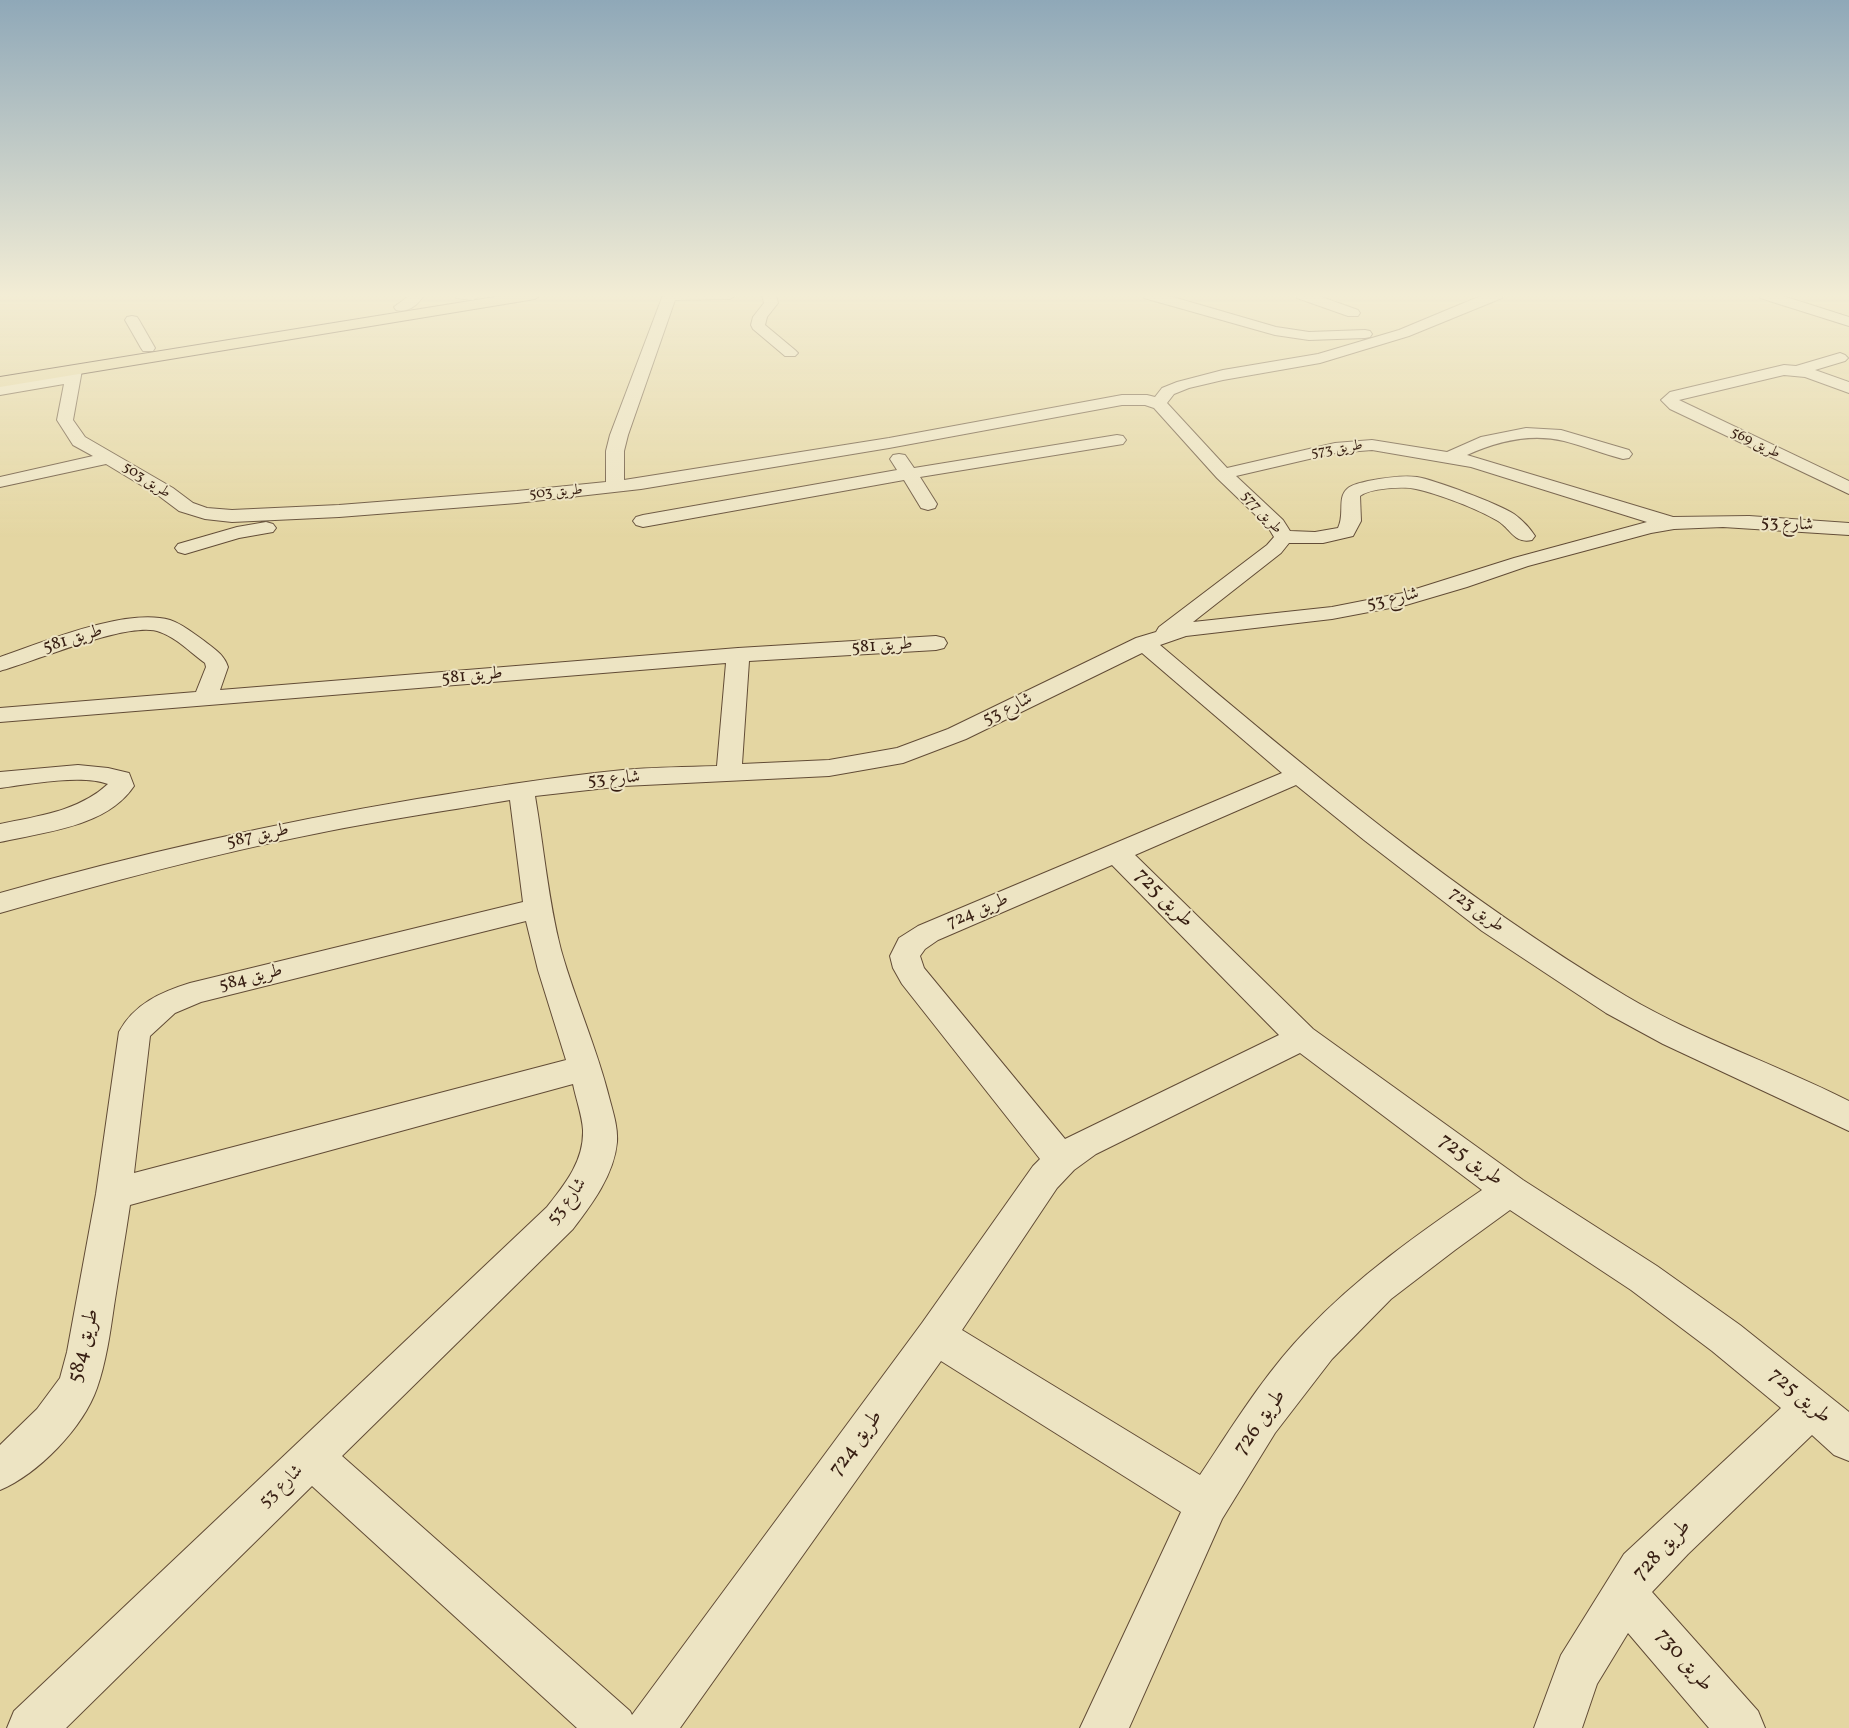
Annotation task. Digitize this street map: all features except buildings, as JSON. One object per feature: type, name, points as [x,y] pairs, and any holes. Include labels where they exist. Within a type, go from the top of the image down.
[{"type":"main road","points":[[0,382],[58,376]]},
{"type":"street","points":[[0,390],[66,376]]},
{"type":"street","name":"طريق 503","points":[[73,376],[65,420],[79,441],[166,492],[186,507],[205,513],[232,516],[339,510],[615,488],[889,443],[1122,400],[1138,399],[1158,404]]},
{"type":"street","points":[[185,548],[262,528],[581,501],[599,497],[615,488],[615,451],[641,376]]},
{"type":"street","points":[[1158,404],[1168,391],[1183,385],[1221,376]]},
{"type":"street","name":"طريق 569","points":[[1759,376],[1676,394],[1669,400],[1676,406],[1849,488]]},
{"type":"street","name":"طريق 569","points":[[1814,376],[1849,388]]},
{"type":"street","name":"طريق 577","points":[[1154,639],[1274,549],[1284,537],[1276,524],[1223,474],[1158,404]]},
{"type":"street","points":[[1451,457],[1478,444],[1500,437],[1531,432],[1554,434],[1623,454]]},
{"type":"street","points":[[644,522],[908,474],[1117,440]]},
{"type":"street","points":[[889,443],[928,504]]},
{"type":"street","name":"طريق 573","points":[[1223,474],[1335,448],[1350,446],[1391,447],[1451,457],[1670,523]]},
{"type":"street","points":[[0,482],[110,458]]},
{"type":"street","points":[[1284,537],[1330,538],[1346,532],[1351,521],[1352,510],[1350,500],[1352,494],[1357,490],[1371,486],[1400,482],[1418,483],[1485,507],[1507,518],[1525,536]]},
{"type":"street","name":"شارع 53","points":[[31,1728],[560,1218],[583,1189],[597,1159],[600,1130],[586,1068],[561,1001],[546,949],[538,908],[521,790],[596,780],[829,768],[903,754],[957,734],[1154,639],[1204,628],[1332,613],[1406,599],[1578,545],[1670,523],[1713,521],[1849,529]]},
{"type":"street","name":"طريق 581","points":[[0,664],[109,629],[130,624],[154,623],[165,626],[215,660],[217,668],[205,699]]},
{"type":"street","name":"طريق 723","points":[[1154,639],[1298,775],[1503,931],[1619,1006],[1697,1046],[1814,1098],[1849,1117]]},
{"type":"street","name":"طريق 581","points":[[0,715],[738,656],[936,643]]},
{"type":"street","points":[[730,774],[738,656]]},
{"type":"street","points":[[0,780],[81,774],[111,775],[120,779],[121,786],[111,797],[96,807],[59,819],[0,833]]},
{"type":"street","name":"طريق 724","points":[[1062,1160],[913,976],[904,964],[905,951],[914,940],[928,933],[1298,775]]},
{"type":"street","name":"طريق 587","points":[[0,903],[137,865],[244,840],[321,824],[521,790]]},
{"type":"street","name":"طريق 725","points":[[1116,853],[1302,1038],[1510,1191],[1644,1278],[1726,1338],[1812,1407],[1849,1440]]},
{"type":"street","name":"طريق 584","points":[[0,1469],[16,1459],[52,1424],[77,1388],[87,1352],[114,1194],[135,1032],[151,1013],[174,999],[200,991],[538,908]]},
{"type":"street","name":"طريق 724","points":[[651,1728],[936,1336],[1045,1176],[1062,1160],[1084,1144],[1302,1038]]},
{"type":"street","points":[[114,1194],[586,1068]]},
{"type":"street","name":"طريق 726","points":[[1104,1728],[1207,1504],[1261,1419],[1318,1346],[1378,1287],[1442,1238],[1510,1191]]},
{"type":"street","points":[[936,1336],[1207,1504]]},
{"type":"street","name":"طريق 728","points":[[1558,1728],[1578,1672],[1640,1570],[1812,1407]]},
{"type":"street","points":[[312,1458],[613,1728]]},
{"type":"street","name":"طريق 730","points":[[1625,1595],[1741,1728]]}]
